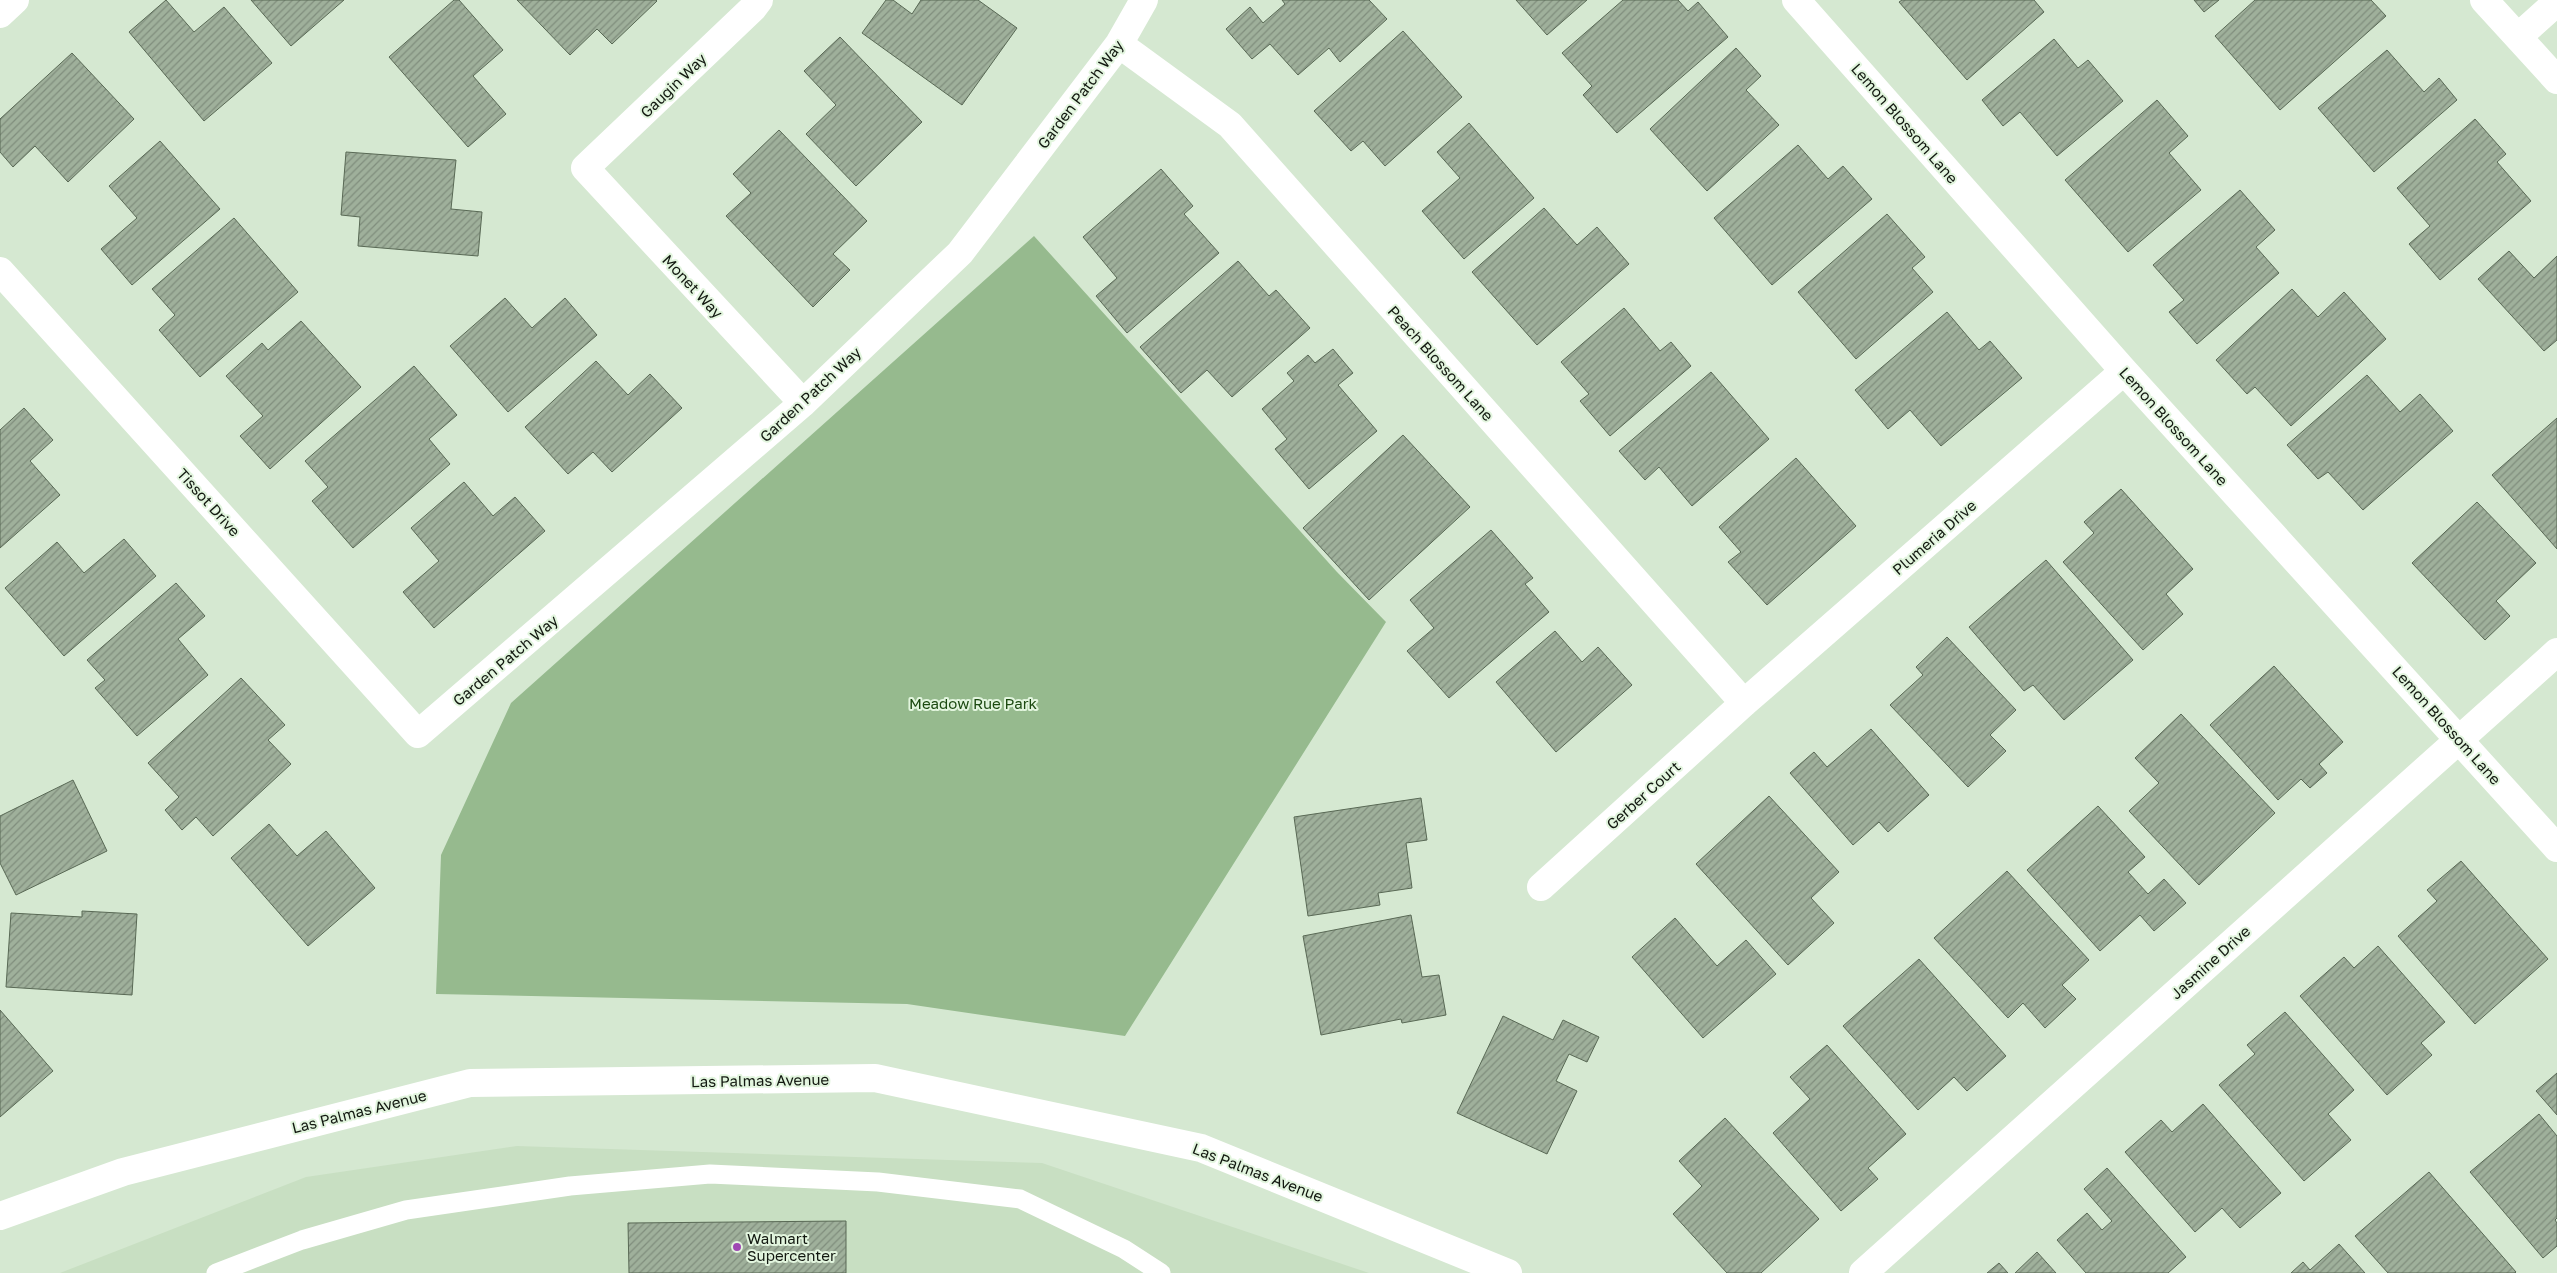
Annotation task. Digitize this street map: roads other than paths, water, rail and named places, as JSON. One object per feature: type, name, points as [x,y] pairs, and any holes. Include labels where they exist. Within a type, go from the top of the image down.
[{"type":"street","points":[[0,14],[15,0]]},
{"type":"street","name":"Gaugin Way","points":[[585,168],[754,8],[759,0]]},
{"type":"street","name":"Garden Patch Way","points":[[418,734],[803,403],[960,253],[1119,44],[1144,0]]},
{"type":"street","name":"Lemon Blossom Lane","points":[[1796,0],[2124,371],[2557,848]]},
{"type":"street","points":[[2484,0],[2557,80]]},
{"type":"street","points":[[2518,37],[2557,2]]},
{"type":"street","name":"Peach Blossom Lane","points":[[1119,44],[1230,125],[1744,703]]},
{"type":"street","name":"Monet Way","points":[[585,168],[803,403]]},
{"type":"street","name":"Tissot Drive","points":[[0,271],[418,734]]},
{"type":"street","name":"Plumeria Drive","points":[[1744,703],[2124,371]]},
{"type":"street","name":"Jasmine Drive","points":[[1863,1273],[2557,652]]},
{"type":"street","name":"Gerber Court","points":[[1541,887],[1744,703]]},
{"type":"street","name":"Las Palmas Avenue","points":[[0,1216],[123,1172],[470,1083],[875,1078],[1201,1148],[1508,1273]]},
{"type":"lane","points":[[216,1273],[302,1240],[406,1210],[570,1186],[710,1174],[878,1182],[1020,1199],[1124,1249],[1161,1273]]},
{"type":"place","name":"Walmart Supercenter","points":[[737,1247]]},
{"type":"park label","name":"Meadow Rue Park","points":[[973,703]]}]
